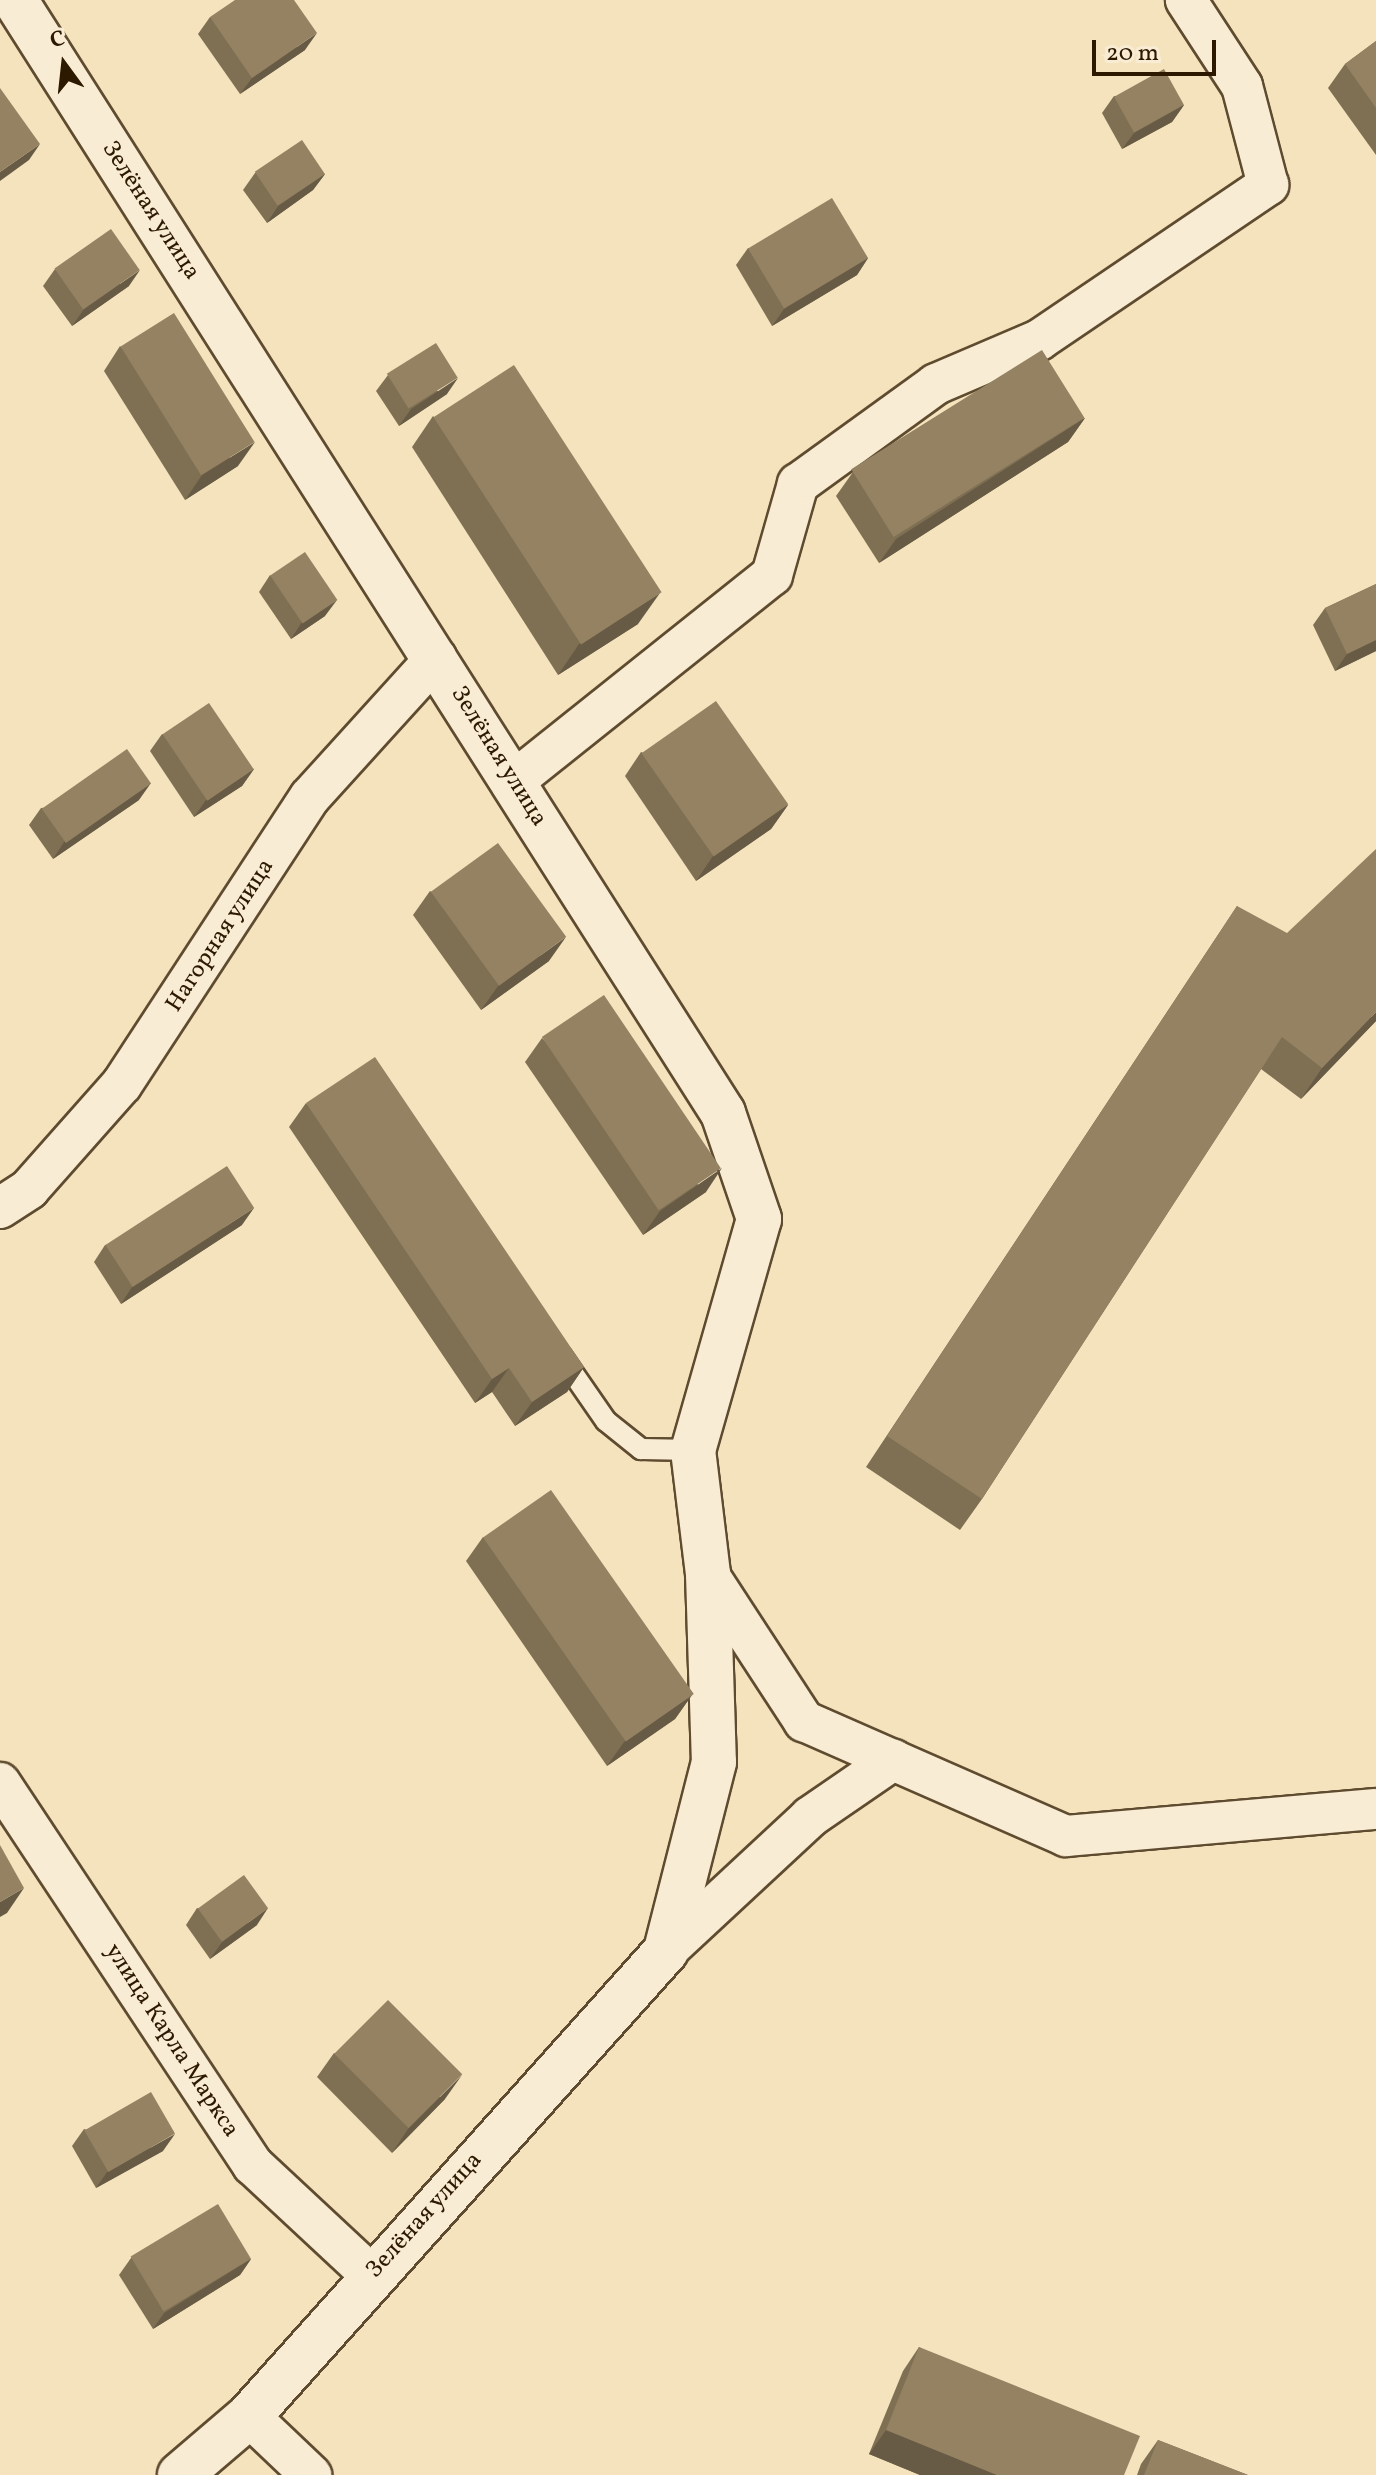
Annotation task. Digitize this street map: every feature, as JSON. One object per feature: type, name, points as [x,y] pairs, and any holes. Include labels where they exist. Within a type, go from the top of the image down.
[{"type":"street","name":"Зелёная улица","points":[[15,0],[723,1113],[759,1219],[693,1450],[708,1574],[714,1762],[666,1951],[371,2275],[249,2416],[180,2475]]},
{"type":"street","points":[[514,781],[772,575],[798,484],[936,384],[1039,340],[1268,185],[1242,86],[1186,0]]},
{"type":"street","name":"Нагорная улица","points":[[0,1208],[29,1189],[122,1084],[310,797],[436,658]]},
{"type":"street","points":[[708,1574],[804,1721],[1066,1836],[1376,1809]]},
{"type":"street","points":[[666,1951],[810,1817],[893,1760]]},
{"type":"street","name":"улица Карла Маркса","points":[[0,1783],[253,2165],[371,2275]]},
{"type":"street","points":[[249,2416],[311,2475]]},
{"type":"lane","points":[[543,1330],[606,1421],[641,1449],[693,1450]]},
{"type":"building","points":[[235,0],[294,0],[317,33],[252,78],[210,17]]},
{"type":"building","points":[[1376,41],[1376,108],[1345,64]]},
{"type":"building","points":[[1164,69],[1184,105],[1134,132],[1114,97]]},
{"type":"building","points":[[0,88],[40,144],[0,172]]},
{"type":"building","points":[[302,140],[325,174],[278,206],[255,172]]},
{"type":"building","points":[[832,198],[868,258],[784,308],[748,248]]},
{"type":"building","points":[[111,229],[140,270],[83,310],[54,269]]},
{"type":"building","points":[[174,313],[255,442],[201,475],[121,346]]},
{"type":"building","points":[[436,343],[458,378],[409,409],[387,374]]},
{"type":"building","points":[[1042,350],[1084,418],[894,537],[851,469]]},
{"type":"building","points":[[514,365],[662,592],[581,645],[433,417]]},
{"type":"building","points":[[305,552],[337,600],[303,624],[270,575]]},
{"type":"building","points":[[1376,584],[1376,640],[1347,654],[1325,608]]},
{"type":"building","points":[[716,701],[788,804],[714,856],[641,753]]},
{"type":"building","points":[[209,703],[254,769],[207,801],[163,734]]},
{"type":"building","points":[[127,749],[151,783],[66,843],[42,809]]},
{"type":"building","points":[[498,843],[566,937],[499,986],[431,892]]},
{"type":"building","points":[[1376,849],[1376,1012],[1322,1068],[1282,1037],[982,1499],[887,1436],[1237,906],[1287,933]]},
{"type":"building","points":[[604,995],[721,1168],[659,1210],[542,1037]]},
{"type":"building","points":[[375,1057],[584,1367],[532,1402],[509,1368],[492,1379],[306,1103]]},
{"type":"building","points":[[227,1166],[254,1208],[133,1287],[105,1245]]},
{"type":"building","points":[[551,1490],[694,1694],[626,1742],[483,1538]]},
{"type":"building","points":[[0,1845],[24,1888],[0,1902]]},
{"type":"building","points":[[244,1875],[268,1908],[222,1942],[198,1909]]},
{"type":"building","points":[[388,2000],[462,2074],[409,2128],[334,2054]]},
{"type":"building","points":[[151,2092],[175,2134],[108,2172],[84,2130]]},
{"type":"building","points":[[218,2204],[251,2259],[164,2311],[131,2257]]},
{"type":"building","points":[[919,2347],[1140,2436],[1124,2475],[997,2475],[886,2430]]},
{"type":"building","points":[[1158,2440],[1248,2475],[1144,2475]]}]
